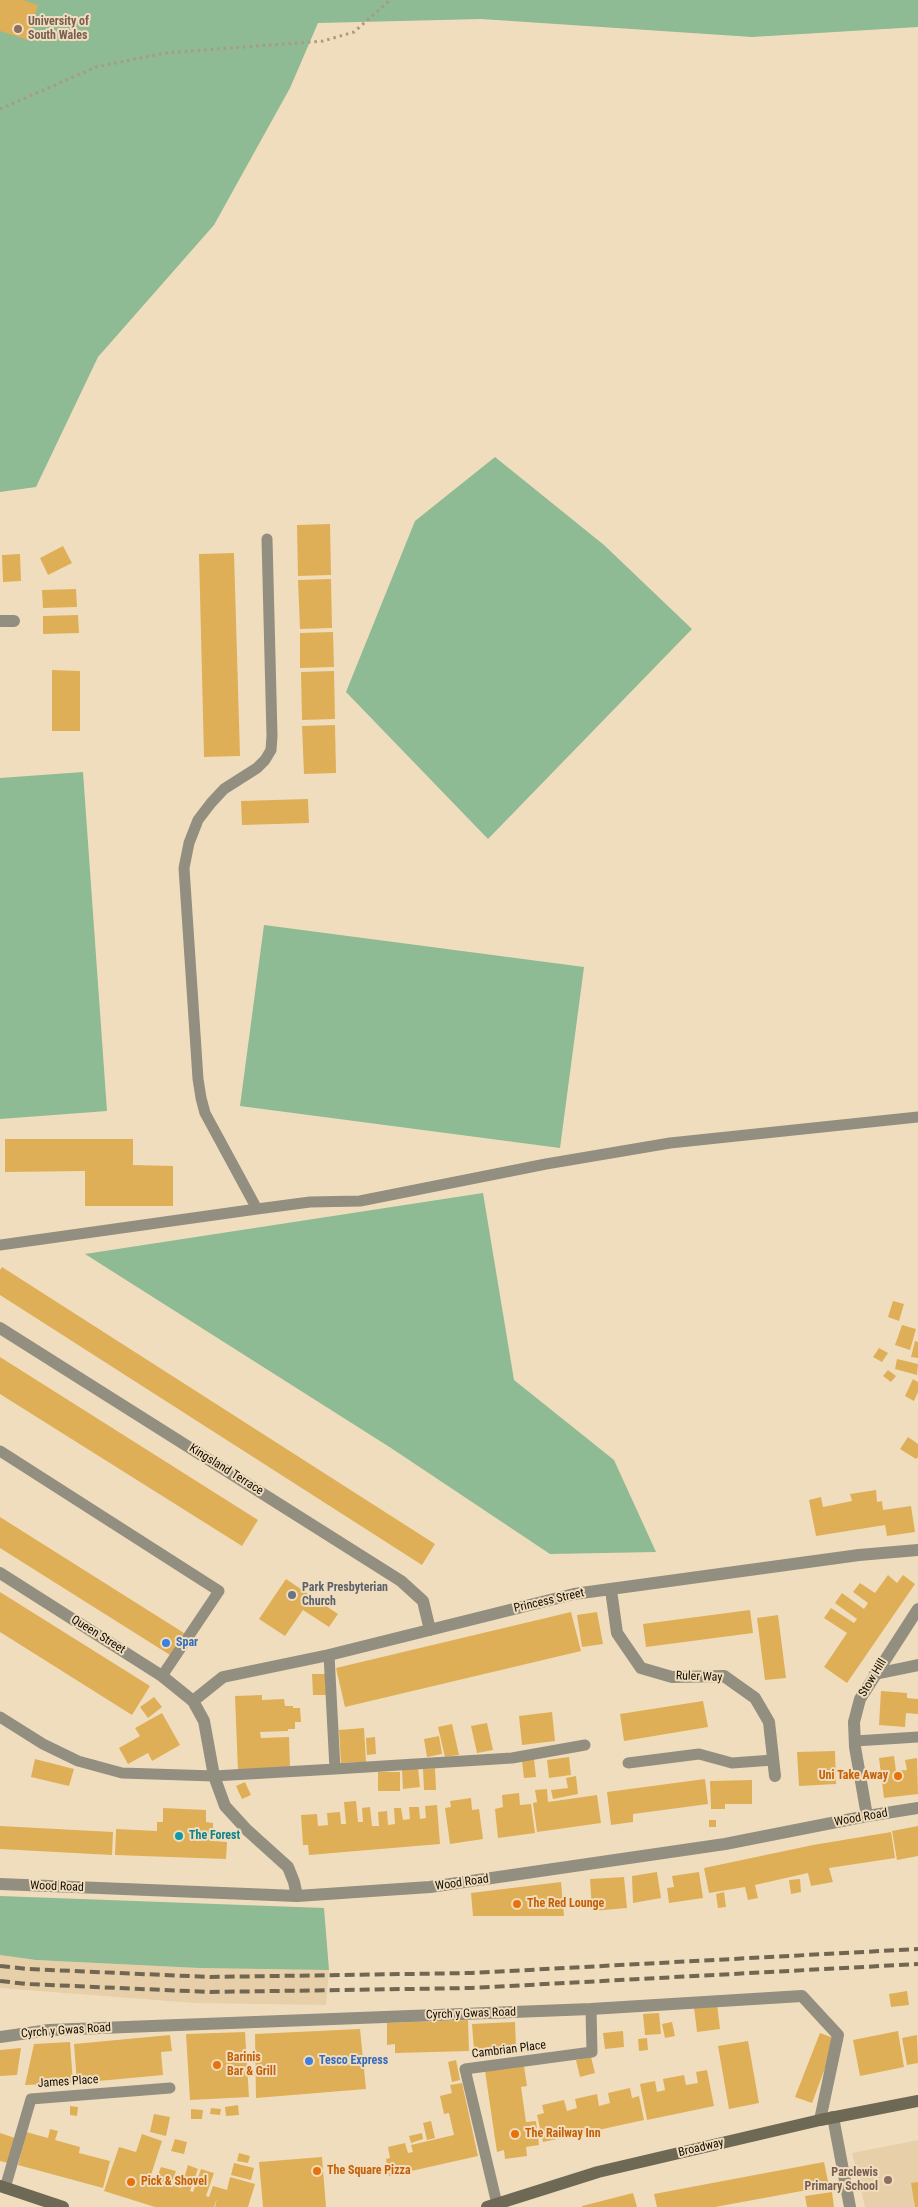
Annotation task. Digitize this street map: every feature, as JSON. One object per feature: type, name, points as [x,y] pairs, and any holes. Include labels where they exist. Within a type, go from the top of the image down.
[{"type":"main road","name":"Broadway","points":[[492,2205],[598,2172],[833,2117],[918,2102]]},
{"type":"main road","points":[[2,2187],[64,2207]]},
{"type":"street","points":[[0,621],[14,621]]},
{"type":"street","name":"Kingsland Terrace","points":[[0,1328],[401,1581],[423,1601],[430,1630]]},
{"type":"street","name":"Princess Street","points":[[193,1701],[223,1677],[329,1655],[574,1594],[726,1572],[918,1550]]},
{"type":"street","name":"Queen Street","points":[[0,1573],[162,1676],[193,1701]]},
{"type":"street","name":"Ruler Way","points":[[610,1590],[617,1634],[641,1668],[672,1677],[724,1676],[754,1698],[769,1722],[775,1776]]},
{"type":"street","name":"Stow Hill","points":[[867,1816],[855,1741],[854,1722],[860,1699],[918,1609]]},
{"type":"street","points":[[875,1674],[918,1665]]},
{"type":"street","points":[[193,1701],[204,1721],[214,1776],[225,1806],[247,1830],[288,1868],[297,1896]]},
{"type":"street","name":"Wood Road","points":[[0,1884],[297,1896],[430,1887],[725,1844],[918,1808]]},
{"type":"street","name":"Cyrch y Gwas Road","points":[[0,2036],[49,2030],[591,2009],[802,1996],[838,2035],[820,2120]]},
{"type":"street","points":[[833,2117],[850,2207]]},
{"type":"lane","points":[[258,1209],[205,1113],[201,1098],[198,1078],[184,868],[189,844],[198,820],[210,803],[224,789],[257,768],[271,750],[267,539]]},
{"type":"lane","points":[[0,1245],[310,1202],[360,1201],[546,1164],[670,1143],[918,1117]]},
{"type":"lane","points":[[0,1452],[219,1591],[162,1676]]},
{"type":"lane","points":[[329,1655],[335,1769]]},
{"type":"lane","points":[[0,1718],[43,1744],[78,1761],[122,1773],[214,1776],[335,1769],[512,1758],[585,1745]]},
{"type":"lane","points":[[855,1741],[918,1737]]},
{"type":"lane","points":[[628,1763],[699,1754],[732,1763],[773,1760]]},
{"type":"lane","name":"Cambrian Place","points":[[492,2205],[465,2069],[592,2052],[591,2009]]},
{"type":"lane","name":"James Place","points":[[2,2187],[31,2098],[170,2088]]},
{"type":"path","points":[[0,109],[96,68],[165,53],[323,41],[354,32],[390,0]]},
{"type":"shaded area","points":[[0,1955],[36,1960],[199,1968],[329,1970],[326,2005],[195,2003],[0,1988]]},
{"type":"shaded area","name":"Parclewis Primary School","points":[[918,2140],[918,2207],[865,2207],[852,2153]]},
{"type":"green space","points":[[0,0],[918,0],[918,27],[752,37],[481,19],[318,23],[290,88],[214,225],[98,357],[36,487],[0,492]]},
{"type":"green space","points":[[495,457],[604,545],[692,629],[488,839],[346,692],[415,521]]},
{"type":"green space","points":[[83,772],[107,1111],[0,1119],[0,778]]},
{"type":"green space","points":[[264,925],[584,967],[560,1148],[240,1106]]},
{"type":"green space","points":[[483,1193],[514,1380],[614,1460],[656,1552],[550,1554],[391,1448],[85,1254]]},
{"type":"green space","points":[[0,1896],[324,1908],[329,1970],[199,1968],[36,1960],[0,1955]]},
{"type":"building","points":[[0,0],[23,0],[38,5],[28,40],[0,31]]},
{"type":"building","points":[[330,524],[331,575],[298,576],[297,525]]},
{"type":"building","points":[[63,546],[72,563],[48,575],[40,558]]},
{"type":"building","points":[[234,553],[240,756],[204,757],[199,554]]},
{"type":"building","points":[[20,554],[21,581],[3,582],[2,555]]},
{"type":"building","points":[[331,579],[332,628],[300,629],[298,580]]},
{"type":"building","points":[[76,589],[77,607],[43,608],[42,590]]},
{"type":"building","points":[[78,615],[79,633],[43,634],[43,616]]},
{"type":"building","points":[[333,632],[334,667],[300,668],[300,633]]},
{"type":"building","points":[[52,670],[80,671],[80,731],[52,731]]},
{"type":"building","points":[[334,671],[335,719],[302,720],[301,672]]},
{"type":"building","points":[[335,725],[336,773],[304,774],[302,726]]},
{"type":"building","points":[[308,799],[309,823],[242,825],[241,801]]},
{"type":"building","points":[[5,1139],[133,1139],[133,1165],[173,1166],[173,1206],[85,1206],[85,1171],[5,1172]]},
{"type":"building","points":[[2,1267],[435,1544],[422,1565],[0,1295],[0,1270]]},
{"type":"building","points":[[893,1301],[904,1304],[899,1321],[888,1317]]},
{"type":"building","points":[[902,1325],[916,1329],[910,1350],[895,1345]]},
{"type":"building","points":[[915,1341],[918,1342],[918,1358],[911,1357]]},
{"type":"building","points":[[879,1348],[888,1353],[882,1362],[873,1357]]},
{"type":"building","points":[[0,1357],[258,1520],[242,1546],[0,1394]]},
{"type":"building","points":[[897,1359],[918,1364],[917,1375],[895,1369]]},
{"type":"building","points":[[888,1370],[896,1376],[891,1382],[883,1376]]},
{"type":"building","points":[[913,1379],[918,1382],[918,1392],[914,1401],[905,1396]]},
{"type":"building","points":[[908,1437],[918,1444],[918,1457],[916,1459],[900,1449]]},
{"type":"building","points":[[876,1490],[877,1502],[882,1501],[883,1510],[911,1506],[915,1532],[887,1536],[885,1525],[816,1536],[809,1500],[821,1497],[823,1507],[852,1501],[850,1494]]},
{"type":"building","points":[[0,1517],[184,1633],[170,1655],[0,1548]]},
{"type":"building","points":[[888,1575],[897,1583],[903,1575],[915,1584],[847,1683],[824,1667],[847,1633],[824,1618],[831,1608],[854,1623],[857,1619],[835,1603],[842,1593],[864,1609],[868,1603],[853,1592],[860,1583],[875,1593]]},
{"type":"building","name":"Park Presbyterian Church","points":[[286,1579],[338,1614],[329,1627],[303,1610],[285,1636],[259,1619]]},
{"type":"building","points":[[0,1592],[150,1686],[132,1715],[0,1632]]},
{"type":"building","points":[[750,1610],[753,1633],[646,1647],[643,1624]]},
{"type":"building","points":[[571,1612],[581,1651],[345,1707],[336,1668]]},
{"type":"building","points":[[597,1612],[603,1644],[582,1647],[577,1615]]},
{"type":"building","points":[[778,1615],[786,1678],[765,1680],[757,1618]]},
{"type":"building","points":[[312,1674],[325,1674],[326,1695],[313,1695]]},
{"type":"building","points":[[881,1691],[907,1693],[907,1698],[918,1699],[918,1714],[906,1713],[905,1727],[879,1725]]},
{"type":"building","points":[[262,1695],[262,1700],[284,1699],[285,1706],[300,1708],[301,1722],[295,1722],[295,1729],[260,1732],[261,1738],[289,1737],[290,1768],[238,1771],[235,1696]]},
{"type":"building","points":[[154,1697],[162,1707],[148,1718],[140,1707]]},
{"type":"building","points":[[703,1701],[708,1727],[624,1741],[620,1714]]},
{"type":"building","points":[[552,1712],[555,1741],[522,1745],[519,1716]]},
{"type":"building","points":[[162,1713],[180,1745],[152,1761],[148,1753],[128,1764],[119,1748],[140,1736],[135,1728]]},
{"type":"building","points":[[487,1723],[493,1750],[477,1753],[471,1726]]},
{"type":"building","points":[[452,1724],[459,1755],[445,1757],[438,1727]]},
{"type":"building","points":[[364,1728],[366,1762],[341,1763],[339,1730]]},
{"type":"building","points":[[439,1736],[442,1754],[427,1757],[424,1739]]},
{"type":"building","points":[[375,1737],[376,1754],[367,1755],[366,1738]]},
{"type":"building","points":[[835,1751],[836,1784],[799,1786],[797,1752]]},
{"type":"building","points":[[894,1756],[896,1771],[907,1770],[905,1760],[917,1758],[918,1794],[884,1798],[879,1758]]},
{"type":"building","points":[[569,1757],[571,1775],[549,1778],[547,1760]]},
{"type":"building","points":[[35,1759],[74,1769],[69,1786],[31,1777]]},
{"type":"building","points":[[534,1759],[536,1777],[524,1778],[522,1761]]},
{"type":"building","points":[[418,1768],[420,1787],[403,1789],[402,1769]]},
{"type":"building","points":[[435,1768],[436,1790],[424,1790],[423,1769]]},
{"type":"building","points":[[378,1772],[400,1772],[400,1791],[378,1791]]},
{"type":"building","points":[[576,1776],[578,1794],[553,1799],[551,1790],[568,1788],[566,1778]]},
{"type":"building","points":[[705,1779],[708,1804],[633,1814],[633,1822],[611,1825],[607,1792]]},
{"type":"building","points":[[752,1780],[752,1804],[725,1804],[725,1809],[711,1809],[710,1781]]},
{"type":"building","points":[[245,1782],[251,1795],[242,1799],[236,1786]]},
{"type":"building","points":[[547,1789],[548,1802],[597,1795],[601,1823],[537,1832],[533,1803],[537,1802],[535,1790]]},
{"type":"building","points":[[519,1793],[520,1805],[531,1804],[535,1833],[498,1838],[495,1809],[503,1807],[502,1795]]},
{"type":"building","points":[[471,1798],[472,1810],[479,1809],[483,1839],[450,1844],[445,1808],[451,1807],[450,1801]]},
{"type":"building","points":[[356,1801],[358,1822],[363,1822],[362,1808],[370,1807],[372,1826],[379,1826],[378,1812],[387,1811],[388,1825],[395,1824],[394,1808],[401,1808],[403,1820],[410,1819],[409,1807],[419,1807],[420,1819],[426,1818],[425,1806],[437,1805],[440,1844],[309,1855],[308,1845],[303,1845],[301,1815],[317,1814],[318,1826],[328,1825],[327,1813],[340,1812],[341,1824],[346,1824],[344,1802]]},
{"type":"building","name":"The Forest","points":[[163,1808],[206,1810],[206,1822],[213,1823],[213,1841],[227,1842],[226,1859],[115,1855],[116,1829],[157,1831],[157,1822],[163,1822]]},
{"type":"building","points":[[709,1820],[716,1820],[716,1827],[709,1827]]},
{"type":"building","points":[[0,1826],[113,1832],[112,1855],[0,1849]]},
{"type":"building","points":[[918,1826],[918,1856],[897,1860],[892,1831]]},
{"type":"building","points":[[891,1832],[895,1858],[829,1868],[833,1882],[811,1886],[808,1873],[755,1885],[758,1898],[748,1900],[745,1887],[709,1893],[704,1868],[813,1845]]},
{"type":"building","points":[[657,1872],[661,1898],[633,1903],[632,1876]]},
{"type":"building","points":[[699,1872],[703,1898],[669,1903],[667,1888],[674,1887],[672,1876]]},
{"type":"building","points":[[624,1877],[627,1908],[592,1911],[590,1879]]},
{"type":"building","points":[[800,1879],[801,1892],[791,1894],[789,1880]]},
{"type":"building","name":"The Red Lounge","points":[[561,1882],[564,1916],[473,1916],[471,1893]]},
{"type":"building","points":[[724,1892],[726,1907],[718,1908],[716,1894]]},
{"type":"building","points":[[907,1991],[909,2005],[891,2007],[889,1994]]},
{"type":"building","points":[[717,2004],[720,2029],[697,2032],[694,2007]]},
{"type":"building","points":[[659,2013],[661,2034],[645,2035],[643,2014]]},
{"type":"building","points":[[468,2020],[469,2051],[395,2053],[395,2044],[387,2045],[387,2023]]},
{"type":"building","points":[[515,2022],[516,2047],[474,2050],[472,2024]]},
{"type":"building","points":[[672,2022],[675,2036],[665,2038],[662,2024]]},
{"type":"building","name":"Tesco Express","points":[[360,2029],[366,2089],[256,2098],[255,2034]]},
{"type":"building","points":[[623,2031],[624,2047],[605,2049],[603,2033]]},
{"type":"building","points":[[898,2031],[904,2067],[860,2076],[853,2040]]},
{"type":"building","name":"Barinis Bar & Grill","points":[[245,2032],[249,2097],[190,2100],[186,2034]]},
{"type":"building","points":[[820,2033],[836,2039],[812,2103],[795,2097]]},
{"type":"building","points":[[170,2035],[172,2051],[161,2052],[163,2075],[77,2083],[74,2044]]},
{"type":"building","points":[[917,2035],[918,2063],[907,2065],[902,2038]]},
{"type":"building","points":[[647,2038],[648,2050],[639,2051],[638,2039]]},
{"type":"building","points":[[748,2041],[759,2103],[729,2109],[718,2046]]},
{"type":"building","points":[[70,2042],[73,2083],[25,2085],[34,2044]]},
{"type":"building","points":[[21,2048],[17,2075],[0,2076],[0,2050]]},
{"type":"building","points":[[591,2057],[595,2073],[580,2077],[576,2060]]},
{"type":"building","points":[[456,2060],[460,2080],[452,2082],[448,2062]]},
{"type":"building","points":[[524,2066],[527,2086],[521,2087],[526,2122],[536,2121],[539,2145],[526,2147],[527,2156],[505,2159],[504,2150],[497,2152],[485,2071]]},
{"type":"building","points":[[707,2070],[714,2106],[647,2120],[640,2084],[655,2081],[657,2092],[665,2090],[663,2079],[684,2075],[686,2085],[698,2083],[696,2072]]},
{"type":"building","points":[[462,2083],[478,2156],[389,2176],[386,2159],[390,2158],[388,2147],[405,2143],[408,2153],[413,2152],[411,2145],[454,2135],[449,2113],[444,2114],[440,2096],[452,2093],[450,2085]]},
{"type":"building","points":[[630,2088],[632,2098],[639,2096],[644,2120],[543,2142],[537,2115],[544,2113],[542,2105],[564,2100],[567,2111],[577,2108],[575,2099],[597,2094],[599,2106],[610,2103],[608,2093]]},
{"type":"building","points":[[238,2105],[239,2115],[226,2116],[225,2107]]},
{"type":"building","points":[[70,2106],[78,2107],[77,2116],[70,2115]]},
{"type":"building","points":[[211,2108],[221,2109],[220,2115],[210,2114]]},
{"type":"building","points":[[191,2109],[203,2110],[202,2119],[191,2119]]},
{"type":"building","points":[[154,2114],[170,2117],[166,2136],[150,2132]]},
{"type":"building","points":[[431,2121],[435,2138],[427,2140],[423,2123]]},
{"type":"building","points":[[50,2129],[58,2131],[55,2140],[80,2147],[79,2153],[110,2161],[103,2188],[18,2165],[26,2132],[48,2138]]},
{"type":"building","points":[[0,2133],[15,2138],[8,2163],[0,2161]]},
{"type":"building","points":[[422,2133],[423,2139],[411,2143],[409,2136]]},
{"type":"building","points":[[142,2134],[162,2141],[150,2178],[156,2180],[161,2167],[176,2171],[171,2185],[181,2188],[188,2165],[198,2169],[190,2191],[193,2192],[201,2169],[214,2173],[206,2196],[209,2197],[213,2186],[227,2190],[230,2177],[255,2184],[248,2207],[215,2207],[217,2198],[214,2207],[155,2207],[104,2191],[119,2147],[136,2152]]},
{"type":"building","points":[[175,2139],[187,2142],[184,2154],[171,2151]]},
{"type":"building","points":[[239,2153],[250,2156],[248,2163],[237,2161]]},
{"type":"building","points":[[322,2157],[326,2207],[263,2207],[259,2162]]},
{"type":"building","points":[[824,2162],[829,2186],[715,2207],[657,2207],[654,2194]]},
{"type":"building","points":[[234,2163],[254,2168],[251,2180],[231,2175]]},
{"type":"building","points":[[918,2182],[918,2207],[915,2207],[911,2183]]},
{"type":"building","points":[[832,2192],[834,2207],[807,2207],[805,2196]]},
{"type":"building","points":[[633,2193],[637,2207],[582,2207],[582,2206]]},
{"type":"railway","points":[[0,1966],[28,1969],[210,1977],[472,1973],[918,1949]]},
{"type":"railway","points":[[0,1981],[27,1984],[210,1992],[472,1988],[918,1964]]},
{"type":"place","name":"University of South Wales","points":[[18,29]]},
{"type":"place","name":"Park Presbyterian Church","points":[[292,1595]]},
{"type":"place","name":"Spar","points":[[166,1643]]},
{"type":"place","name":"Uni Take Away","points":[[898,1776]]},
{"type":"place","name":"The Forest","points":[[179,1836]]},
{"type":"place","name":"The Red Lounge","points":[[517,1904]]},
{"type":"place","name":"Tesco Express","points":[[309,2061]]},
{"type":"place","name":"Barinis Bar & Grill","points":[[217,2065]]},
{"type":"place","name":"The Railway Inn","points":[[515,2134]]},
{"type":"place","name":"The Square Pizza","points":[[317,2171]]},
{"type":"place","name":"Parclewis Primary School","points":[[888,2180]]},
{"type":"place","name":"Pick & Shovel","points":[[131,2182]]}]
